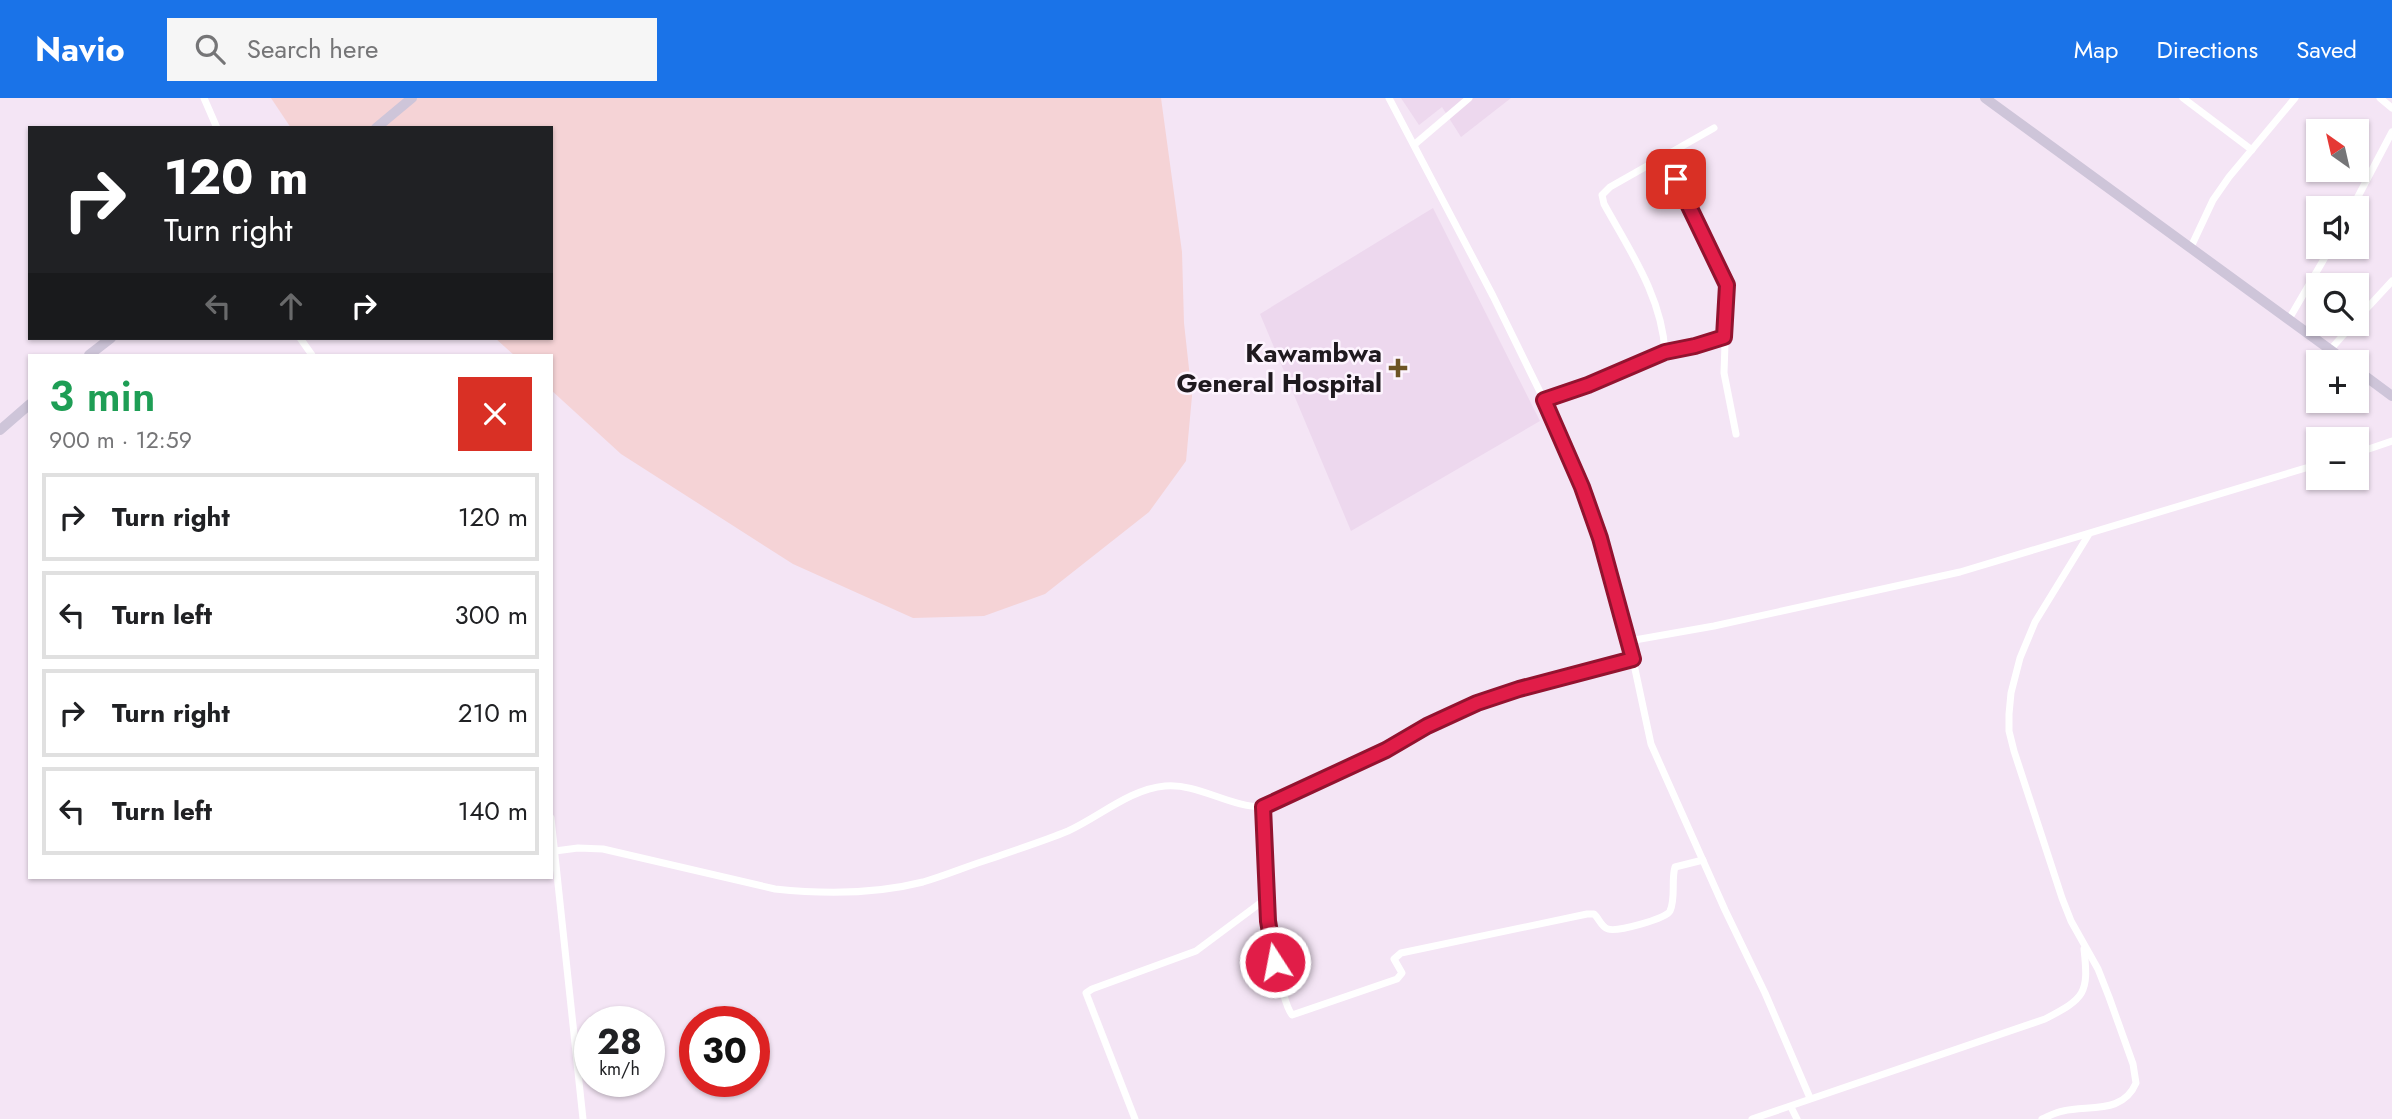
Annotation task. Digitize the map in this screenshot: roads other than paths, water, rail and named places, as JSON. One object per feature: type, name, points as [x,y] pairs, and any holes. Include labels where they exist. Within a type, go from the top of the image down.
[{"type":"main road","points":[[378,126],[412,98]]},
{"type":"main road","points":[[1985,98],[2330,350]]},
{"type":"main road","points":[[90,354],[108,340]]},
{"type":"main road","points":[[2369,379],[2392,396]]},
{"type":"main road","points":[[0,430],[28,406]]},
{"type":"street","points":[[204,98],[216,126]]},
{"type":"street","points":[[1389,98],[1415,144],[1544,400],[1582,487],[1629,641],[1651,744],[1810,1098]]},
{"type":"street","points":[[1415,144],[1469,98]]},
{"type":"street","points":[[2183,98],[2252,150]]},
{"type":"street","points":[[2190,248],[2213,200],[2295,98]]},
{"type":"street","points":[[2380,98],[2392,108]]},
{"type":"street","points":[[1665,352],[1664,329],[1650,289],[1604,204],[1602,195],[1610,187],[1714,128]]},
{"type":"street","points":[[2358,196],[2392,132]]},
{"type":"street","points":[[1665,155],[1727,285],[1724,373],[1736,434]]},
{"type":"street","points":[[2290,319],[2324,259]]},
{"type":"street","points":[[2369,306],[2392,281]]},
{"type":"street","points":[[2330,350],[2342,336]]},
{"type":"street","points":[[1544,400],[1588,385],[1665,352],[1724,337]]},
{"type":"street","points":[[2369,449],[2392,441]]},
{"type":"street","points":[[1629,641],[1894,588],[2018,556],[2306,468]]},
{"type":"street","points":[[2042,1119],[2062,1111],[2100,1108],[2118,1102],[2128,1097],[2136,1083],[2130,1054],[2098,969],[2062,898],[2009,731],[2011,693],[2020,658],[2035,622],[2089,534]]},
{"type":"street","points":[[555,851],[603,849],[775,889],[873,891],[921,882],[1033,844],[1069,831],[1135,796],[1165,786],[1263,807],[1386,750],[1427,726],[1477,703],[1633,659]]},
{"type":"street","points":[[1263,807],[1270,934],[1288,1009],[1294,1016],[1397,979],[1402,972],[1394,959],[1401,953],[1587,914],[1594,914],[1602,926],[1610,930],[1663,917],[1670,911],[1672,903],[1675,867],[1703,860]]},
{"type":"street","points":[[553,834],[583,1119]]},
{"type":"street","points":[[1135,1119],[1086,995],[1088,991],[1195,951],[1267,898]]},
{"type":"street","points":[[1752,1119],[2045,1019],[2065,1009],[2078,999],[2086,987],[2088,975],[2084,946]]},
{"type":"street","points":[[1791,1107],[1797,1119]]},
{"type":"place","name":"Kawambwa General Hospital","points":[[1398,368]]}]
